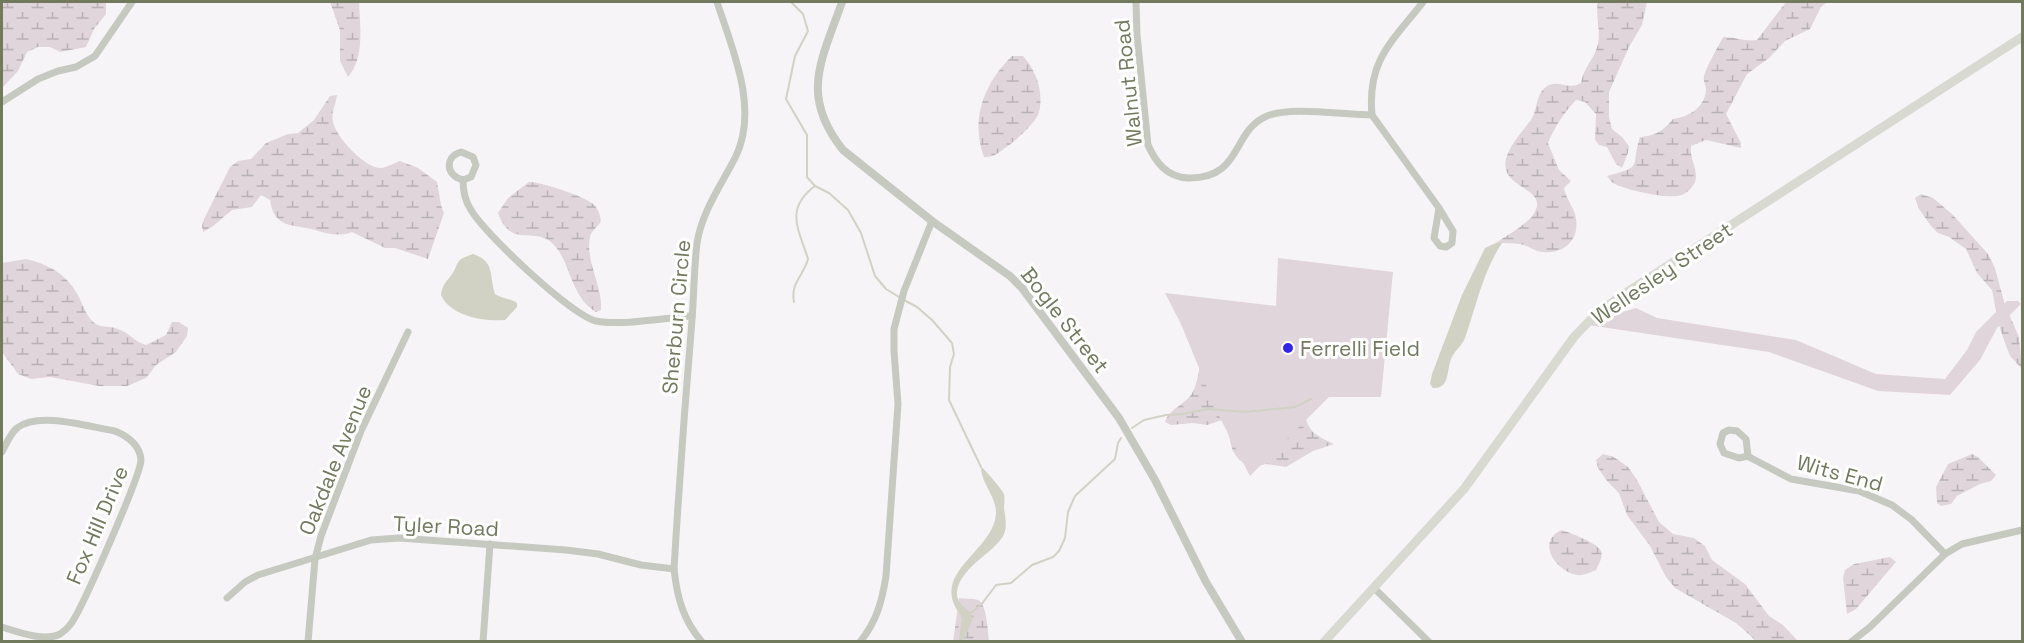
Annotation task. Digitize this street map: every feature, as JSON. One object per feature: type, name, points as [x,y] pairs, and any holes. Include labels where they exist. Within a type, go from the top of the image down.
[{"type":"main road","name":"Wellesley Street","points":[[1324,642],[1464,489],[1565,348],[1595,315],[2022,37]]},
{"type":"street","points":[[2,102],[38,79],[76,67],[95,56],[132,2]]},
{"type":"street","name":"Sherburn Circle","points":[[702,642],[683,614],[674,569],[693,288],[701,227],[714,195],[737,154],[744,125],[741,84],[717,2]]},
{"type":"street","name":"Bogle Street","points":[[842,2],[820,68],[818,102],[823,121],[843,150],[932,221],[1010,276],[1035,304],[1119,418],[1155,480],[1206,582],[1242,642]]},
{"type":"street","name":"Walnut Road","points":[[1136,2],[1148,145],[1154,159],[1166,171],[1180,177],[1203,178],[1223,168],[1250,129],[1266,116],[1286,112],[1372,115]]},
{"type":"street","points":[[1423,2],[1388,46],[1374,74],[1370,93],[1372,115],[1439,208],[1453,231],[1452,243],[1446,246],[1440,246],[1434,238],[1439,208]]},
{"type":"street","points":[[461,152],[470,154],[476,165],[474,174],[463,180],[454,177],[449,164],[453,156],[461,152]]},
{"type":"street","points":[[463,180],[463,191],[469,208],[484,228],[531,273],[583,316],[596,321],[612,323],[692,316]]},
{"type":"street","points":[[860,642],[874,623],[882,601],[886,576],[898,404],[893,339],[904,291],[932,221]]},
{"type":"street","name":"Oakdale Avenue","points":[[308,642],[315,559],[321,536],[361,431],[408,332]]},
{"type":"street","name":"Fox Hill Drive","points":[[2,452],[17,429],[28,422],[51,421],[115,431],[134,443],[141,457],[136,479],[71,624],[52,637],[2,627]]},
{"type":"street","name":"Wits End","points":[[1733,429],[1744,436],[1748,443],[1748,456],[1739,458],[1724,453],[1720,444],[1723,433],[1733,429]]},
{"type":"street","name":"Wits End","points":[[1748,456],[1757,463],[1791,479],[1859,491],[1892,504],[1912,520],[1945,554]]},
{"type":"street","points":[[1851,642],[1870,627],[1945,554],[1962,544],[2022,530]]},
{"type":"street","name":"Tyler Road","points":[[227,598],[245,582],[258,575],[371,540],[399,538],[598,554],[641,565],[674,569]]},
{"type":"street","points":[[483,642],[490,544]]},
{"type":"street","points":[[1374,588],[1429,642]]},
{"type":"green space","points":[[2,2],[106,2],[106,14],[94,29],[86,47],[60,52],[50,47],[38,47],[27,52],[18,71],[2,88]]},
{"type":"green space","points":[[330,2],[359,2],[359,51],[348,77],[340,61],[340,30]]},
{"type":"green space","points":[[1598,2],[1647,2],[1642,25],[1629,47],[1609,92],[1609,117],[1612,129],[1629,146],[1622,168],[1616,164],[1607,147],[1599,145],[1595,140],[1596,114],[1585,102],[1576,100],[1560,120],[1548,143],[1559,170],[1571,181],[1564,188],[1575,214],[1576,232],[1573,239],[1562,249],[1546,252],[1520,244],[1496,243],[1526,222],[1533,215],[1537,206],[1536,199],[1531,193],[1510,177],[1506,169],[1508,154],[1513,143],[1531,120],[1542,90],[1554,84],[1572,86],[1581,83],[1598,44]]},
{"type":"green space","points":[[1786,2],[1827,2],[1821,7],[1810,29],[1785,41],[1769,58],[1747,74],[1726,114],[1741,143],[1741,148],[1706,140],[1691,146],[1696,177],[1691,188],[1682,195],[1647,194],[1612,182],[1607,176],[1627,170],[1634,164],[1640,137],[1658,132],[1673,119],[1690,114],[1703,102],[1706,90],[1704,78],[1706,71],[1723,37],[1757,40]]},
{"type":"green space","points":[[1012,56],[1023,56],[1032,68],[1040,89],[1039,112],[1030,126],[1012,143],[994,155],[984,157],[979,129],[982,103],[994,78]]},
{"type":"green space","points":[[337,95],[333,115],[335,128],[345,143],[360,158],[375,167],[382,168],[400,161],[418,168],[437,182],[444,213],[428,259],[395,248],[385,248],[352,232],[334,234],[286,224],[276,216],[270,200],[261,195],[252,207],[232,210],[203,232],[204,219],[230,167],[238,161],[251,159],[266,143],[288,134],[298,133],[314,120],[330,96]]},
{"type":"green space","points":[[529,182],[543,184],[572,194],[595,206],[601,221],[591,235],[589,246],[601,310],[596,312],[580,297],[563,258],[551,242],[537,236],[516,234],[509,231],[503,224],[498,213],[508,198]]},
{"type":"green space","points":[[1921,194],[1933,198],[1953,215],[1988,254],[1995,268],[2005,305],[2019,337],[2022,369],[2010,356],[1998,322],[1992,290],[1977,273],[1966,249],[1949,237],[1938,233],[1931,226],[1919,209],[1915,198]]},
{"type":"green space","name":"Ferrelli Field","points":[[1278,258],[1393,272],[1381,397],[1329,397],[1250,476],[1217,412],[1181,324],[1165,293],[1276,306]]},
{"type":"green space","points":[[26,259],[48,267],[72,285],[89,318],[98,325],[122,330],[146,345],[166,335],[172,322],[179,322],[188,328],[187,336],[176,352],[156,365],[146,378],[127,386],[99,386],[50,377],[31,379],[18,374],[2,352],[2,263]]},
{"type":"green space","points":[[2007,301],[2018,301],[2021,304],[1997,328],[1980,360],[1950,395],[1878,391],[1769,352],[1581,324],[1636,308],[1657,318],[1796,340],[1876,374],[1945,379],[1967,350],[1976,332]]},
{"type":"green space","points":[[1200,367],[1304,408],[1312,431],[1334,444],[1313,451],[1286,467],[1266,464],[1251,468],[1237,457],[1222,420],[1207,425],[1193,423],[1171,425],[1165,422],[1170,414],[1191,395]]},
{"type":"green space","points":[[1603,454],[1614,457],[1628,467],[1659,522],[1673,534],[1694,538],[1705,546],[1712,560],[1745,584],[1769,616],[1783,625],[1798,641],[1754,641],[1736,623],[1675,588],[1666,577],[1650,546],[1627,515],[1619,493],[1598,468],[1596,460]]},
{"type":"green space","points":[[1972,454],[1996,475],[1991,481],[1957,496],[1951,504],[1941,506],[1937,503],[1936,487],[1948,464]]},
{"type":"green space","points":[[1562,530],[1599,548],[1601,556],[1596,570],[1578,575],[1570,573],[1556,562],[1549,548],[1550,541]]},
{"type":"green space","points":[[1890,557],[1896,562],[1856,609],[1847,614],[1843,578],[1845,570],[1854,564]]},
{"type":"green space","points":[[959,598],[976,599],[981,603],[989,641],[953,642]]},
{"type":"shaded area","points":[[1502,243],[1485,277],[1465,338],[1452,357],[1445,382],[1433,388],[1430,384],[1432,374],[1462,295],[1485,248]]},
{"type":"shaded area","points":[[473,254],[488,265],[495,294],[517,303],[517,307],[505,320],[478,319],[460,313],[445,302],[441,295],[444,285],[459,261]]},
{"type":"shaded area","points":[[981,467],[1004,494],[1006,528],[1002,538],[972,566],[960,582],[957,597],[973,618],[965,638],[959,641],[962,617],[953,602],[952,588],[956,575],[992,528],[996,514],[996,508],[983,479]]},
{"type":"waterway","points":[[791,2],[803,14],[808,31],[795,56],[786,99],[807,135],[807,177],[815,186],[829,193],[848,210],[861,233],[875,276],[886,289],[899,297]]},
{"type":"waterway","points":[[794,302],[794,290],[808,259],[798,229],[797,212],[805,195],[815,186]]},
{"type":"waterway","points":[[904,300],[917,307],[932,320],[952,343],[954,354],[950,367],[949,400],[981,467]]},
{"type":"waterway","points":[[1132,428],[1144,420],[1166,415],[1208,409],[1246,412],[1295,407],[1311,399]]},
{"type":"waterway","points":[[969,614],[981,605],[996,585],[1011,583],[1032,565],[1053,557],[1059,551],[1065,538],[1068,512],[1075,496],[1115,459],[1121,438]]},
{"type":"place","name":"Ferrelli Field","points":[[1288,348]]}]
